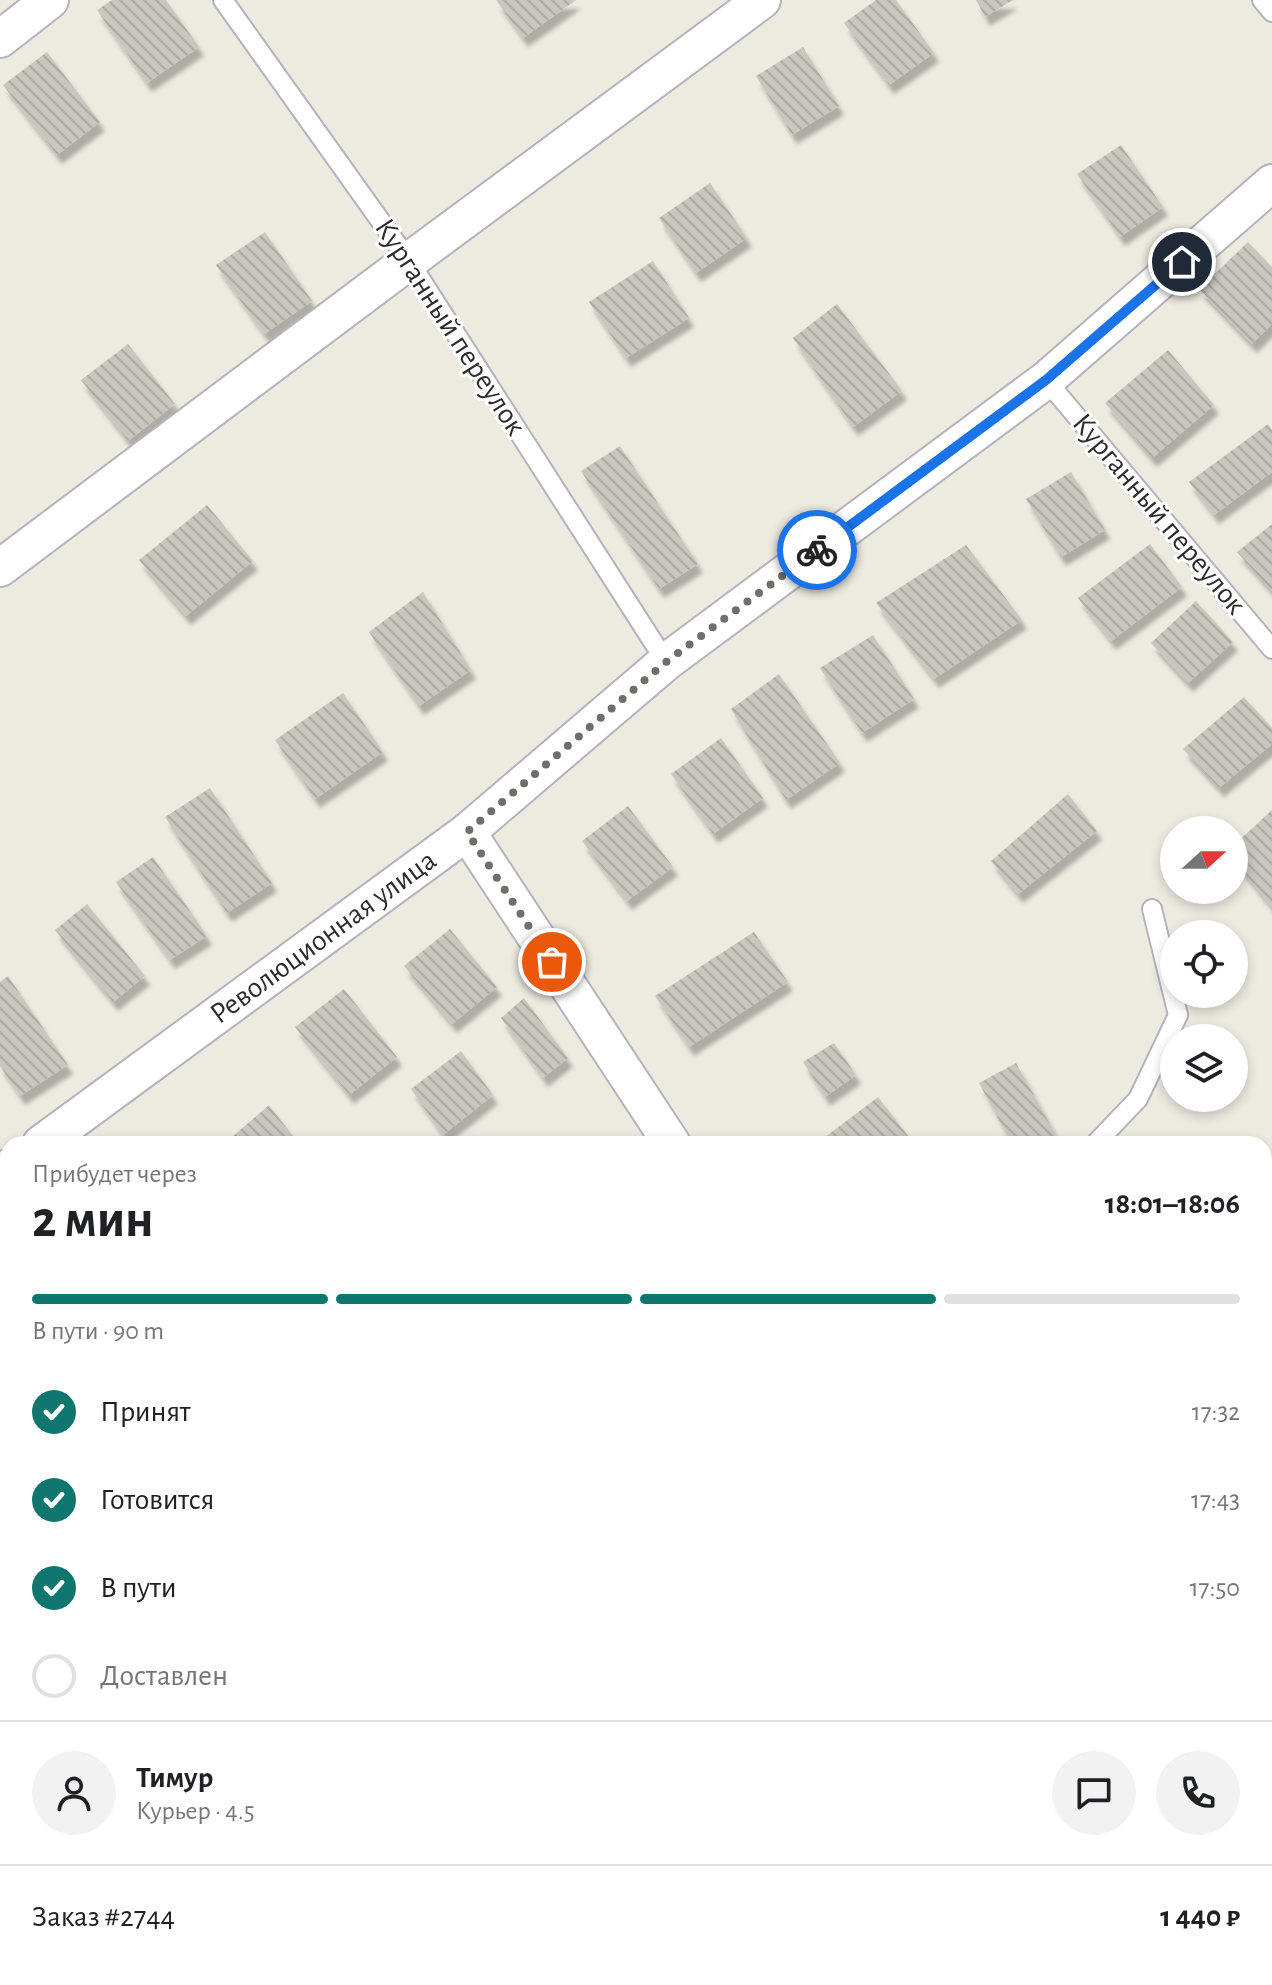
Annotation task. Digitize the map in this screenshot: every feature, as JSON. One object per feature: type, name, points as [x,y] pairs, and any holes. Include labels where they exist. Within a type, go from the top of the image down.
[{"type":"street","points":[[0,39],[50,0]]},
{"type":"street","points":[[0,568],[762,0]]},
{"type":"street","name":"Революционная улица","points":[[52,1136],[467,832],[666,662],[1046,380],[1272,183]]},
{"type":"street","points":[[467,832],[667,1136]]},
{"type":"lane","name":"Курганный переулок","points":[[223,0],[409,261],[666,662]]},
{"type":"lane","points":[[1262,0],[1272,12]]},
{"type":"lane","name":"Курганный переулок","points":[[1046,380],[1272,649]]},
{"type":"lane","points":[[1103,1136],[1138,1099],[1178,1015],[1152,909]]},
{"type":"building","points":[[112,0],[166,0],[199,47],[147,83],[97,10]]},
{"type":"building","points":[[496,0],[576,0],[523,38]]},
{"type":"building","points":[[876,0],[896,0],[934,53],[889,85],[844,23]]},
{"type":"building","points":[[976,0],[1013,0],[985,17]]},
{"type":"building","points":[[803,47],[839,106],[792,135],[756,76]]},
{"type":"building","points":[[47,52],[100,122],[57,155],[3,85]]},
{"type":"building","points":[[1121,145],[1163,207],[1120,237],[1077,174]]},
{"type":"building","points":[[710,183],[747,238],[696,273],[659,218]]},
{"type":"building","points":[[265,232],[312,301],[264,334],[216,265]]},
{"type":"building","points":[[1248,242],[1272,267],[1272,324],[1252,344],[1199,289]]},
{"type":"building","points":[[653,261],[689,318],[626,358],[589,302]]},
{"type":"building","points":[[837,304],[902,391],[853,427],[793,338]]},
{"type":"building","points":[[128,344],[175,404],[128,441],[81,380]]},
{"type":"building","points":[[1168,350],[1214,405],[1152,458],[1105,403]]},
{"type":"building","points":[[1268,424],[1272,430],[1272,472],[1214,515],[1189,482]]},
{"type":"building","points":[[620,446],[698,564],[659,589],[581,471]]},
{"type":"building","points":[[1071,472],[1105,530],[1061,557],[1026,499]]},
{"type":"building","points":[[207,505],[253,561],[186,616],[139,560]]},
{"type":"building","points":[[1272,524],[1272,591],[1237,552]]},
{"type":"building","points":[[1150,544],[1182,587],[1111,641],[1078,598]]},
{"type":"building","points":[[966,545],[1022,620],[934,679],[876,603]]},
{"type":"building","points":[[423,592],[471,670],[419,706],[369,632]]},
{"type":"building","points":[[1196,601],[1233,642],[1188,683],[1151,643]]},
{"type":"building","points":[[873,635],[914,699],[862,733],[820,668]]},
{"type":"building","points":[[779,674],[840,763],[786,800],[731,709]]},
{"type":"building","points":[[343,693],[383,752],[315,799],[275,740]]},
{"type":"building","points":[[1244,697],[1272,728],[1272,744],[1219,788],[1183,749]]},
{"type":"building","points":[[721,738],[763,798],[713,834],[671,774]]},
{"type":"building","points":[[210,788],[272,883],[227,913],[165,817]]},
{"type":"building","points":[[1068,794],[1097,831],[1018,894],[991,861]]},
{"type":"building","points":[[628,806],[673,867],[627,901],[582,841]]},
{"type":"building","points":[[1272,810],[1272,907],[1248,878],[1248,832]]},
{"type":"building","points":[[153,857],[207,936],[170,960],[116,882]]},
{"type":"building","points":[[87,904],[145,976],[113,1002],[55,930]]},
{"type":"building","points":[[450,929],[497,987],[452,1024],[404,966]]},
{"type":"building","points":[[754,932],[788,982],[689,1047],[655,996]]},
{"type":"building","points":[[8,976],[68,1065],[20,1096],[0,1066],[0,982]]},
{"type":"building","points":[[344,989],[397,1057],[349,1095],[295,1027]]},
{"type":"building","points":[[524,998],[568,1058],[543,1078],[501,1018]]},
{"type":"building","points":[[834,1043],[856,1075],[825,1097],[803,1062]]},
{"type":"building","points":[[461,1051],[493,1095],[443,1135],[411,1089]]},
{"type":"building","points":[[1016,1063],[1057,1136],[1008,1136],[979,1083]]},
{"type":"building","points":[[878,1097],[908,1136],[827,1136]]},
{"type":"building","points":[[269,1105],[293,1136],[233,1136]]},
{"type":"way so far","points":[[552,962],[467,832],[666,662],[817,550]]},
{"type":"route","points":[[817,550],[1046,380],[1182,262]]}]
